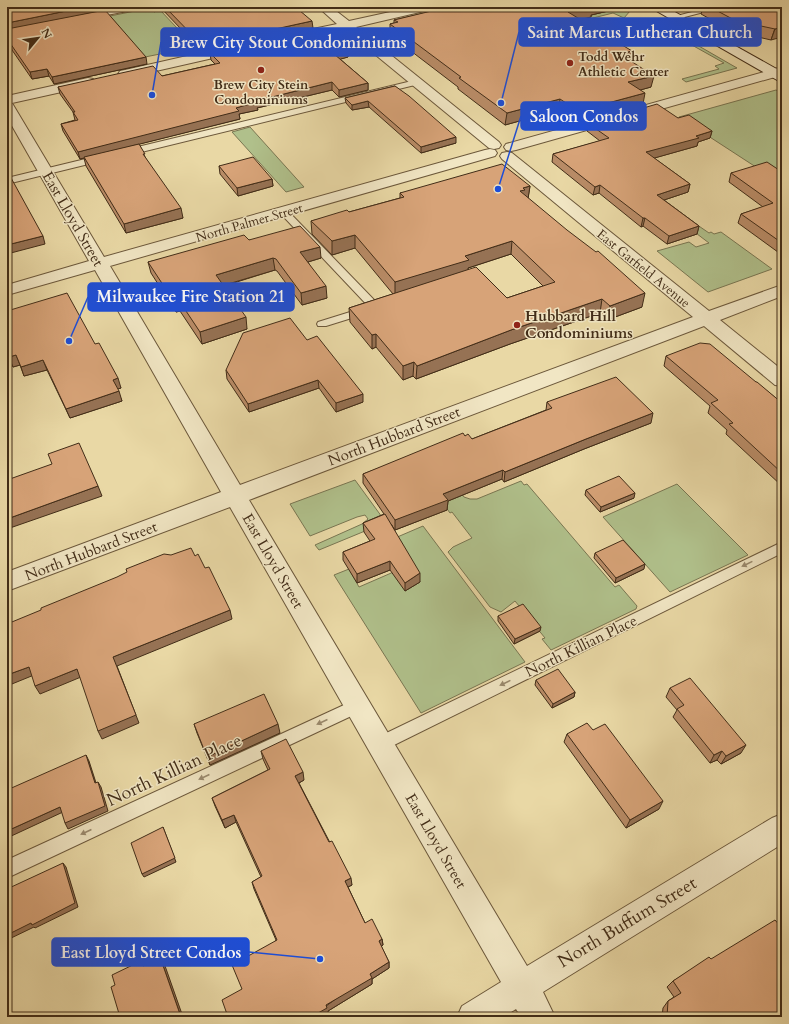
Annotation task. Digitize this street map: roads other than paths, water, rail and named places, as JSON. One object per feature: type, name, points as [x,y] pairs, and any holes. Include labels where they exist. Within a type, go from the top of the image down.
[{"type":"street","points":[[324,7],[416,82],[498,156],[780,73]]},
{"type":"street","points":[[278,40],[429,7]]},
{"type":"street","points":[[657,7],[780,73]]},
{"type":"street","points":[[116,76],[255,45]]},
{"type":"street","points":[[7,100],[101,79]]},
{"type":"street","name":"East Lloyd Street","points":[[7,105],[538,1017]]},
{"type":"street","name":"North Palmer Street","points":[[7,290],[284,212],[492,149]]},
{"type":"street","name":"East Garfield Avenue","points":[[509,152],[782,380]]},
{"type":"street","name":"North Hubbard Street","points":[[7,582],[782,290]]},
{"type":"street","name":"North Buffum Street","points":[[473,1017],[782,828]]},
{"type":"lane","points":[[84,18],[138,7]]},
{"type":"lane","points":[[654,23],[720,7]]},
{"type":"lane","points":[[7,181],[416,82]]},
{"type":"lane","points":[[284,212],[379,306],[322,324]]},
{"type":"lane","name":"North Killian Place","points":[[380,744],[782,547]]},
{"type":"lane","name":"North Killian Place","points":[[7,869],[357,706]]},
{"type":"place","name":"Todd Wehr Athletic Center","points":[[570,63]]},
{"type":"place","name":"Brew City Stein Condominiums","points":[[261,70]]},
{"type":"place","name":"Brew City Stout Condominiums","points":[[152,95]]},
{"type":"place","name":"Saint Marcus Lutheran Church","points":[[501,103]]},
{"type":"place","name":"Saloon Condos","points":[[498,189]]},
{"type":"place","name":"Hubbard Hill Condominiums","points":[[517,325]]},
{"type":"place","name":"Milwaukee Fire Station 21","points":[[69,341]]},
{"type":"place","name":"East Lloyd Street Condos","points":[[320,959]]}]
